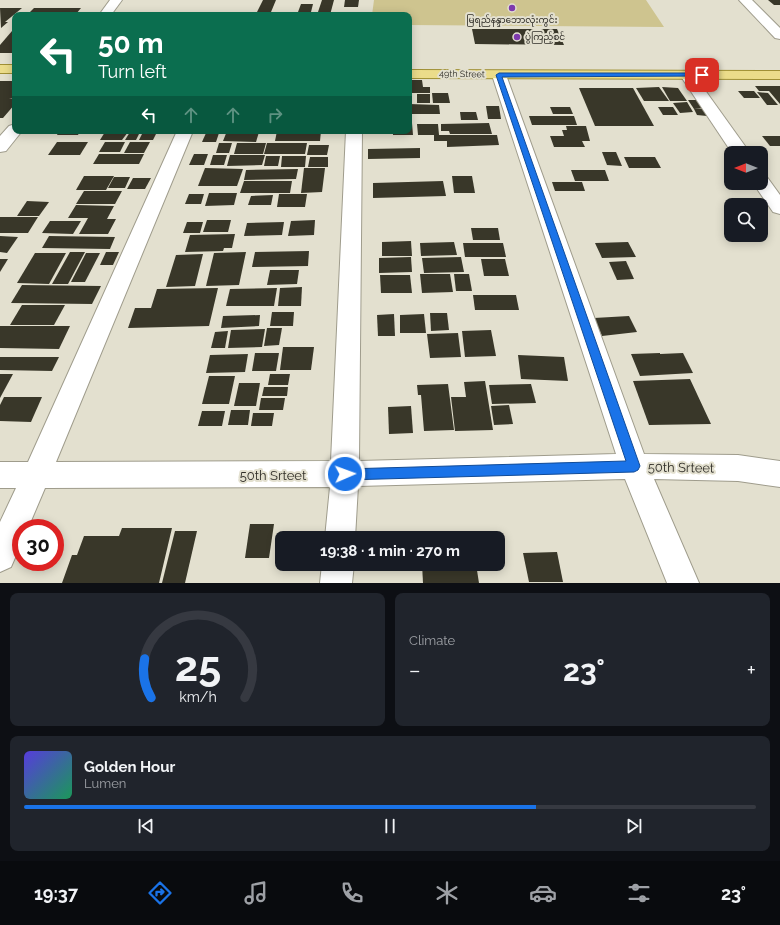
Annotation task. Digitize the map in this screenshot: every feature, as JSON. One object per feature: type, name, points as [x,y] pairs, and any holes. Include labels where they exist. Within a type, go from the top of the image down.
[{"type":"main road","points":[[0,69],[12,69]]},
{"type":"main road","name":"49th Street","points":[[412,74],[780,75]]},
{"type":"street","points":[[107,12],[116,0]]},
{"type":"street","points":[[745,0],[780,35]]},
{"type":"street","points":[[499,75],[634,466],[683,583]]},
{"type":"street","points":[[687,75],[736,146]]},
{"type":"street","points":[[0,147],[12,133]]},
{"type":"street","points":[[0,556],[184,134]]},
{"type":"street","points":[[341,531],[345,474],[354,134]]},
{"type":"street","points":[[767,190],[780,208]]},
{"type":"street","name":"50th Srteet","points":[[0,475],[345,474],[634,466],[738,468],[780,474]]},
{"type":"street","points":[[336,583],[337,571]]},
{"type":"shaded area","name":"မြရည်နန္ဒာဘောလုံးကွင်း","points":[[374,0],[646,0],[664,27],[412,25],[412,12],[372,12]]},
{"type":"building","points":[[263,0],[276,0],[271,12],[257,12]]},
{"type":"building","points":[[322,0],[334,0],[331,12],[318,12]]},
{"type":"building","points":[[345,0],[359,0],[358,7],[344,7]]},
{"type":"building","points":[[768,0],[780,0],[780,5],[774,5]]},
{"type":"building","points":[[301,4],[313,4],[311,12],[298,12]]},
{"type":"building","points":[[0,8],[22,8],[17,12],[12,12],[12,16],[1,28]]},
{"type":"building","points":[[34,8],[81,8],[78,12],[30,12]]},
{"type":"building","name":"ပွဲကြည့်စင်","points":[[472,29],[557,29],[564,45],[475,44]]},
{"type":"building","points":[[12,31],[12,53],[0,53],[0,45]]},
{"type":"building","points":[[412,80],[422,80],[423,87],[430,87],[430,93],[412,93]]},
{"type":"building","points":[[0,81],[12,81],[12,98],[9,99],[12,99],[12,108],[3,118],[0,118]]},
{"type":"building","points":[[755,86],[780,86],[780,104],[769,91],[759,91]]},
{"type":"building","points":[[659,87],[669,101],[644,101],[636,88]]},
{"type":"building","points":[[662,87],[678,88],[687,101],[670,101]]},
{"type":"building","points":[[579,88],[633,88],[654,126],[595,126]]},
{"type":"building","points":[[738,91],[754,91],[760,98],[744,98]]},
{"type":"building","points":[[757,92],[768,93],[778,105],[767,105]]},
{"type":"building","points":[[432,93],[448,93],[450,103],[433,103]]},
{"type":"building","points":[[417,94],[430,94],[430,103],[417,103]]},
{"type":"building","points":[[688,100],[701,100],[707,108],[694,109]]},
{"type":"building","points":[[687,102],[693,112],[680,113],[673,103]]},
{"type":"building","points":[[412,104],[439,105],[440,114],[412,114]]},
{"type":"building","points":[[486,106],[499,106],[501,119],[488,119]]},
{"type":"building","points":[[550,107],[570,107],[573,114],[553,114]]},
{"type":"building","points":[[658,107],[673,107],[678,115],[663,115]]},
{"type":"building","points":[[694,109],[704,109],[707,116],[697,115]]},
{"type":"building","points":[[460,112],[476,112],[478,120],[461,120]]},
{"type":"building","points":[[529,116],[574,116],[577,125],[532,125]]},
{"type":"building","points":[[412,123],[413,135],[393,135],[412,134]]},
{"type":"building","points":[[489,123],[492,134],[450,134],[449,131],[441,131],[441,124]]},
{"type":"building","points":[[417,124],[438,124],[439,135],[418,135]]},
{"type":"building","points":[[566,126],[586,126],[590,141],[582,141],[585,147],[554,147],[550,136],[564,136],[562,130],[567,130]]},
{"type":"building","points":[[58,134],[78,134],[78,135]]},
{"type":"building","points":[[104,134],[126,134],[122,140],[100,140]]},
{"type":"building","points":[[129,134],[139,134],[136,140],[125,140]]},
{"type":"building","points":[[142,134],[156,134],[153,140],[139,140]]},
{"type":"building","points":[[206,134],[219,134],[216,142],[202,142]]},
{"type":"building","points":[[226,134],[258,134],[256,142],[223,141]]},
{"type":"building","points":[[276,134],[321,134],[320,141],[275,141]]},
{"type":"building","points":[[434,135],[497,135],[499,145],[447,147],[447,141],[434,141]]},
{"type":"building","points":[[762,136],[780,136],[780,146],[770,146]]},
{"type":"building","points":[[57,142],[88,142],[80,155],[48,155]]},
{"type":"building","points":[[105,142],[125,142],[120,152],[99,152]]},
{"type":"building","points":[[130,142],[150,142],[144,153],[124,153]]},
{"type":"building","points":[[219,143],[232,143],[229,153],[216,153]]},
{"type":"building","points":[[237,143],[266,143],[263,154],[234,154]]},
{"type":"building","points":[[267,143],[307,143],[305,154],[264,154]]},
{"type":"building","points":[[309,145],[329,145],[327,155],[307,155]]},
{"type":"building","points":[[420,148],[420,158],[368,159],[368,149]]},
{"type":"building","points":[[602,152],[616,152],[622,166],[607,165]]},
{"type":"building","points":[[99,154],[144,154],[139,164],[93,164]]},
{"type":"building","points":[[194,154],[208,154],[204,165],[189,165]]},
{"type":"building","points":[[213,155],[227,155],[224,165],[210,165]]},
{"type":"building","points":[[230,155],[265,155],[262,165],[227,166]]},
{"type":"building","points":[[266,156],[280,156],[278,166],[264,166]]},
{"type":"building","points":[[282,156],[306,156],[305,167],[281,167]]},
{"type":"building","points":[[310,157],[328,157],[328,167],[308,167]]},
{"type":"building","points":[[624,157],[655,157],[661,168],[629,168]]},
{"type":"building","points":[[205,168],[243,169],[237,186],[198,186]]},
{"type":"building","points":[[304,168],[325,168],[322,192],[301,193]]},
{"type":"building","points":[[298,169],[296,179],[244,180],[246,170]]},
{"type":"building","points":[[571,170],[605,170],[609,181],[575,181]]},
{"type":"building","points":[[84,176],[114,176],[106,190],[76,190]]},
{"type":"building","points":[[452,176],[472,176],[475,193],[454,193]]},
{"type":"building","points":[[114,177],[130,177],[125,188],[108,188]]},
{"type":"building","points":[[133,178],[151,178],[145,189],[127,189]]},
{"type":"building","points":[[244,181],[292,181],[290,193],[240,193]]},
{"type":"building","points":[[443,181],[446,196],[373,198],[373,183]]},
{"type":"building","points":[[552,182],[582,182],[585,191],[555,191]]},
{"type":"building","points":[[84,191],[122,191],[115,204],[76,204]]},
{"type":"building","points":[[209,193],[237,193],[234,205],[205,206]]},
{"type":"building","points":[[189,194],[204,194],[201,204],[185,204]]},
{"type":"building","points":[[279,194],[307,194],[305,207],[277,207]]},
{"type":"building","points":[[273,195],[271,205],[248,205],[251,196]]},
{"type":"building","points":[[27,201],[49,202],[39,216],[17,216]]},
{"type":"building","points":[[76,205],[114,206],[107,219],[116,219],[108,234],[79,234],[88,218],[68,218]]},
{"type":"building","points":[[0,217],[38,217],[28,233],[0,233]]},
{"type":"building","points":[[207,220],[231,220],[228,232],[203,232]]},
{"type":"building","points":[[315,220],[314,235],[288,236],[291,221]]},
{"type":"building","points":[[50,221],[81,221],[73,234],[42,233]]},
{"type":"building","points":[[187,222],[203,222],[200,233],[183,233]]},
{"type":"building","points":[[284,222],[282,235],[244,236],[247,223]]},
{"type":"building","points":[[471,228],[498,228],[500,240],[473,240]]},
{"type":"building","points":[[235,234],[232,248],[224,248],[223,251],[185,252],[190,235]]},
{"type":"building","points":[[0,236],[18,237],[7,253],[0,252]]},
{"type":"building","points":[[49,236],[115,237],[110,249],[42,248]]},
{"type":"building","points":[[411,241],[412,256],[382,256],[382,242]]},
{"type":"building","points":[[454,242],[457,255],[421,256],[420,243]]},
{"type":"building","points":[[628,242],[636,257],[602,258],[595,243]]},
{"type":"building","points":[[463,243],[503,243],[506,257],[465,257]]},
{"type":"building","points":[[309,251],[308,266],[252,267],[255,252]]},
{"type":"building","points":[[70,252],[85,252],[68,284],[52,284]]},
{"type":"building","points":[[106,252],[119,252],[113,265],[100,265]]},
{"type":"building","points":[[246,252],[239,285],[206,286],[214,253]]},
{"type":"building","points":[[35,253],[66,253],[49,284],[17,283]]},
{"type":"building","points":[[86,253],[100,253],[85,282],[71,282]]},
{"type":"building","points":[[203,254],[195,286],[166,287],[176,255]]},
{"type":"building","points":[[411,257],[412,272],[379,273],[379,258]]},
{"type":"building","points":[[461,257],[464,272],[424,273],[422,258]]},
{"type":"building","points":[[0,259],[8,259],[0,272]]},
{"type":"building","points":[[481,259],[505,259],[509,276],[484,276]]},
{"type":"building","points":[[626,261],[634,279],[617,280],[609,262]]},
{"type":"building","points":[[270,270],[299,270],[297,284],[267,285]]},
{"type":"building","points":[[420,274],[450,274],[453,292],[422,293]]},
{"type":"building","points":[[454,274],[469,274],[472,291],[456,291]]},
{"type":"building","points":[[380,275],[410,275],[412,293],[381,293]]},
{"type":"building","points":[[22,285],[101,286],[92,304],[11,303]]},
{"type":"building","points":[[302,287],[301,306],[278,306],[280,288]]},
{"type":"building","points":[[218,288],[209,326],[128,328],[135,308],[151,308],[157,289]]},
{"type":"building","points":[[277,288],[274,306],[226,306],[230,289]]},
{"type":"building","points":[[473,295],[516,295],[519,310],[475,310]]},
{"type":"building","points":[[22,305],[65,305],[54,325],[10,325]]},
{"type":"building","points":[[272,312],[294,312],[293,326],[270,326]]},
{"type":"building","points":[[430,313],[447,313],[449,330],[431,331]]},
{"type":"building","points":[[394,314],[395,336],[378,336],[377,315]]},
{"type":"building","points":[[424,314],[426,333],[400,333],[400,315]]},
{"type":"building","points":[[260,315],[259,326],[221,328],[223,316]]},
{"type":"building","points":[[629,316],[637,332],[602,336],[594,318]]},
{"type":"building","points":[[0,326],[70,326],[59,349],[0,348]]},
{"type":"building","points":[[267,328],[282,328],[279,345],[264,346]]},
{"type":"building","points":[[265,329],[262,347],[228,348],[231,330]]},
{"type":"building","points":[[491,330],[496,356],[465,357],[462,331]]},
{"type":"building","points":[[228,331],[225,348],[211,348],[215,332]]},
{"type":"building","points":[[458,333],[461,357],[430,358],[427,334]]},
{"type":"building","points":[[283,347],[314,347],[311,370],[280,370]]},
{"type":"building","points":[[255,353],[279,353],[276,371],[252,371]]},
{"type":"building","points":[[683,353],[693,373],[640,376],[631,354]]},
{"type":"building","points":[[248,354],[245,372],[206,373],[210,355]]},
{"type":"building","points":[[518,355],[564,357],[568,381],[521,379]]},
{"type":"building","points":[[0,357],[59,357],[52,371],[0,370]]},
{"type":"building","points":[[0,374],[13,374],[0,398]]},
{"type":"building","points":[[270,374],[290,374],[288,385],[268,385]]},
{"type":"building","points":[[209,376],[235,376],[229,404],[202,404]]},
{"type":"building","points":[[690,379],[711,424],[649,425],[633,381]]},
{"type":"building","points":[[485,381],[493,430],[455,431],[451,397],[466,397],[464,382]]},
{"type":"building","points":[[239,383],[260,383],[256,406],[234,406]]},
{"type":"building","points":[[448,384],[454,430],[424,431],[421,395],[418,395],[417,385]]},
{"type":"building","points":[[531,384],[536,403],[492,404],[489,385]]},
{"type":"building","points":[[264,387],[288,387],[287,396],[262,396]]},
{"type":"building","points":[[4,397],[42,397],[31,422],[0,421],[0,405]]},
{"type":"building","points":[[261,398],[285,398],[283,410],[259,410]]},
{"type":"building","points":[[509,405],[513,424],[494,425],[491,406]]},
{"type":"building","points":[[411,406],[413,433],[389,434],[388,407]]},
{"type":"building","points":[[231,410],[250,410],[248,425],[228,425]]},
{"type":"building","points":[[202,411],[225,411],[222,426],[198,426]]},
{"type":"building","points":[[253,413],[274,413],[272,426],[251,426]]},
{"type":"building","points":[[250,524],[274,524],[269,558],[245,558]]},
{"type":"building","points":[[122,528],[172,528],[159,583],[62,583],[72,555],[77,555],[84,536],[119,536]]},
{"type":"building","points":[[175,531],[197,531],[185,583],[162,583]]},
{"type":"building","points":[[557,552],[563,582],[529,582],[523,553]]},
{"type":"building","points":[[422,571],[477,571],[479,583],[423,583]]},
{"type":"place","name":"မြရည်နန္ဒာဘောလုံးကွင်း","points":[[512,8]]},
{"type":"place","name":"ပွဲကြည့်စင်","points":[[517,37]]},
{"type":"route","points":[[345,474],[634,466],[499,75],[702,75]]}]
